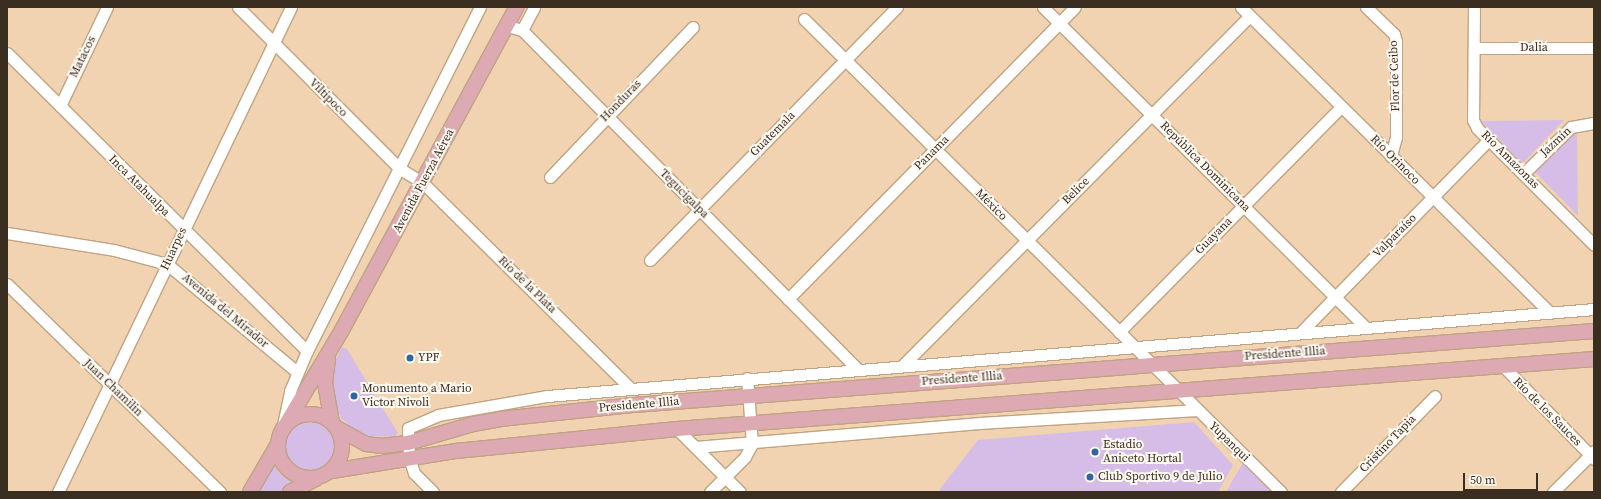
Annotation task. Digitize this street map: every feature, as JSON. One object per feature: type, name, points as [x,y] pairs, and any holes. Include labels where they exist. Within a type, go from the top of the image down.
[{"type":"main road","name":"Avenida Fuerza Aérea","points":[[250,492],[423,183],[517,7]]},
{"type":"main road","name":"Presidente Illia","points":[[335,425],[366,444],[408,443],[473,424],[500,419],[749,395],[1594,331]]},
{"type":"main road","points":[[329,353],[325,383],[335,425],[341,436],[342,450],[338,464],[332,471]]},
{"type":"main road","points":[[290,492],[332,471],[409,458],[677,429],[1179,391],[1501,364],[1594,359]]},
{"type":"main road","points":[[316,478],[297,476],[288,471],[280,458],[281,435],[297,416],[306,414],[324,417],[335,425]]},
{"type":"street","name":"Matacos","points":[[60,106],[107,7]]},
{"type":"street","name":"Viltipoco","points":[[238,7],[399,168],[423,183]]},
{"type":"street","name":"Huarpes","points":[[58,492],[108,383],[167,264],[272,42],[291,7]]},
{"type":"street","points":[[281,435],[297,372],[480,7]]},
{"type":"street","points":[[507,26],[522,30],[534,7]]},
{"type":"street","name":"Guatemala","points":[[650,260],[846,61],[897,7]]},
{"type":"street","name":"República Dominicana","points":[[1043,7],[1366,328]]},
{"type":"street","name":"Panama","points":[[788,299],[1075,7]]},
{"type":"street","name":"Río Orinoco","points":[[1240,7],[1550,313]]},
{"type":"street","name":"Flor de Ceibo","points":[[1366,7],[1394,34],[1396,41],[1396,137],[1391,156]]},
{"type":"street","name":"Río Amazonas","points":[[1474,7],[1473,120],[1489,139],[1594,245]]},
{"type":"street","name":"Belice","points":[[903,365],[1249,16]]},
{"type":"street","name":"México","points":[[804,19],[1179,391]]},
{"type":"street","name":"Honduras","points":[[550,177],[606,116],[693,27]]},
{"type":"street","name":"Tegucigalpa","points":[[522,30],[858,369]]},
{"type":"street","name":"Dalia","points":[[1474,48],[1594,48]]},
{"type":"street","name":"Inca Atahualpa","points":[[7,53],[183,230],[307,351]]},
{"type":"street","name":"Guayana","points":[[1119,332],[1342,107]]},
{"type":"street","name":"Jazmín","points":[[1523,174],[1571,126],[1594,123]]},
{"type":"street","name":"Valparaíso","points":[[1300,333],[1489,139]]},
{"type":"street","name":"Río de la Plata","points":[[423,183],[630,388]]},
{"type":"street","name":"Avenida del Mirador","points":[[7,233],[114,250],[167,264],[297,372]]},
{"type":"street","name":"Juan Chamilin","points":[[7,284],[220,492]]},
{"type":"street","points":[[433,492],[414,473],[409,458],[408,428],[438,414],[547,396],[903,365],[1594,309]]},
{"type":"street","name":"Río de los Sauces","points":[[1501,364],[1593,455]]},
{"type":"street","points":[[710,492],[745,457],[752,444],[753,424],[747,378]]},
{"type":"street","name":"Yupanqui","points":[[1179,391],[1280,492]]},
{"type":"street","name":"Cristino Tapia","points":[[1341,492],[1434,396]]},
{"type":"street","points":[[979,406],[980,423]]},
{"type":"street","points":[[695,447],[752,444],[830,435],[980,423],[1197,410]]},
{"type":"street","points":[[677,429],[740,492]]},
{"type":"street","points":[[1553,492],[1593,455]]},
{"type":"shaded area","points":[[1564,120],[1524,162],[1520,161],[1481,121]]},
{"type":"shaded area","points":[[1577,131],[1578,216],[1535,172],[1536,167],[1569,132]]},
{"type":"shaded area","points":[[342,347],[347,349],[398,433],[395,437],[366,436],[355,431],[341,418],[334,400],[331,375],[333,365]]},
{"type":"shaded area","points":[[310,420],[319,422],[330,431],[335,445],[333,454],[324,465],[310,470],[301,468],[290,459],[285,445],[287,436],[296,425]]},
{"type":"shaded area","name":"Estadio Aniceto Hortal","points":[[1194,422],[1233,465],[1218,492],[940,492],[940,489],[978,440]]},
{"type":"shaded area","points":[[1245,459],[1277,492],[1226,492]]},
{"type":"shaded area","points":[[274,464],[278,472],[293,483],[280,492],[258,492]]},
{"type":"place","name":"YPF","points":[[410,358]]},
{"type":"place","name":"Monumento a Mario Victor Nivoli","points":[[354,396]]},
{"type":"place","name":"Estadio Aniceto Hortal","points":[[1095,452]]},
{"type":"place","name":"Club Sportivo 9 de Julio","points":[[1090,477]]}]
